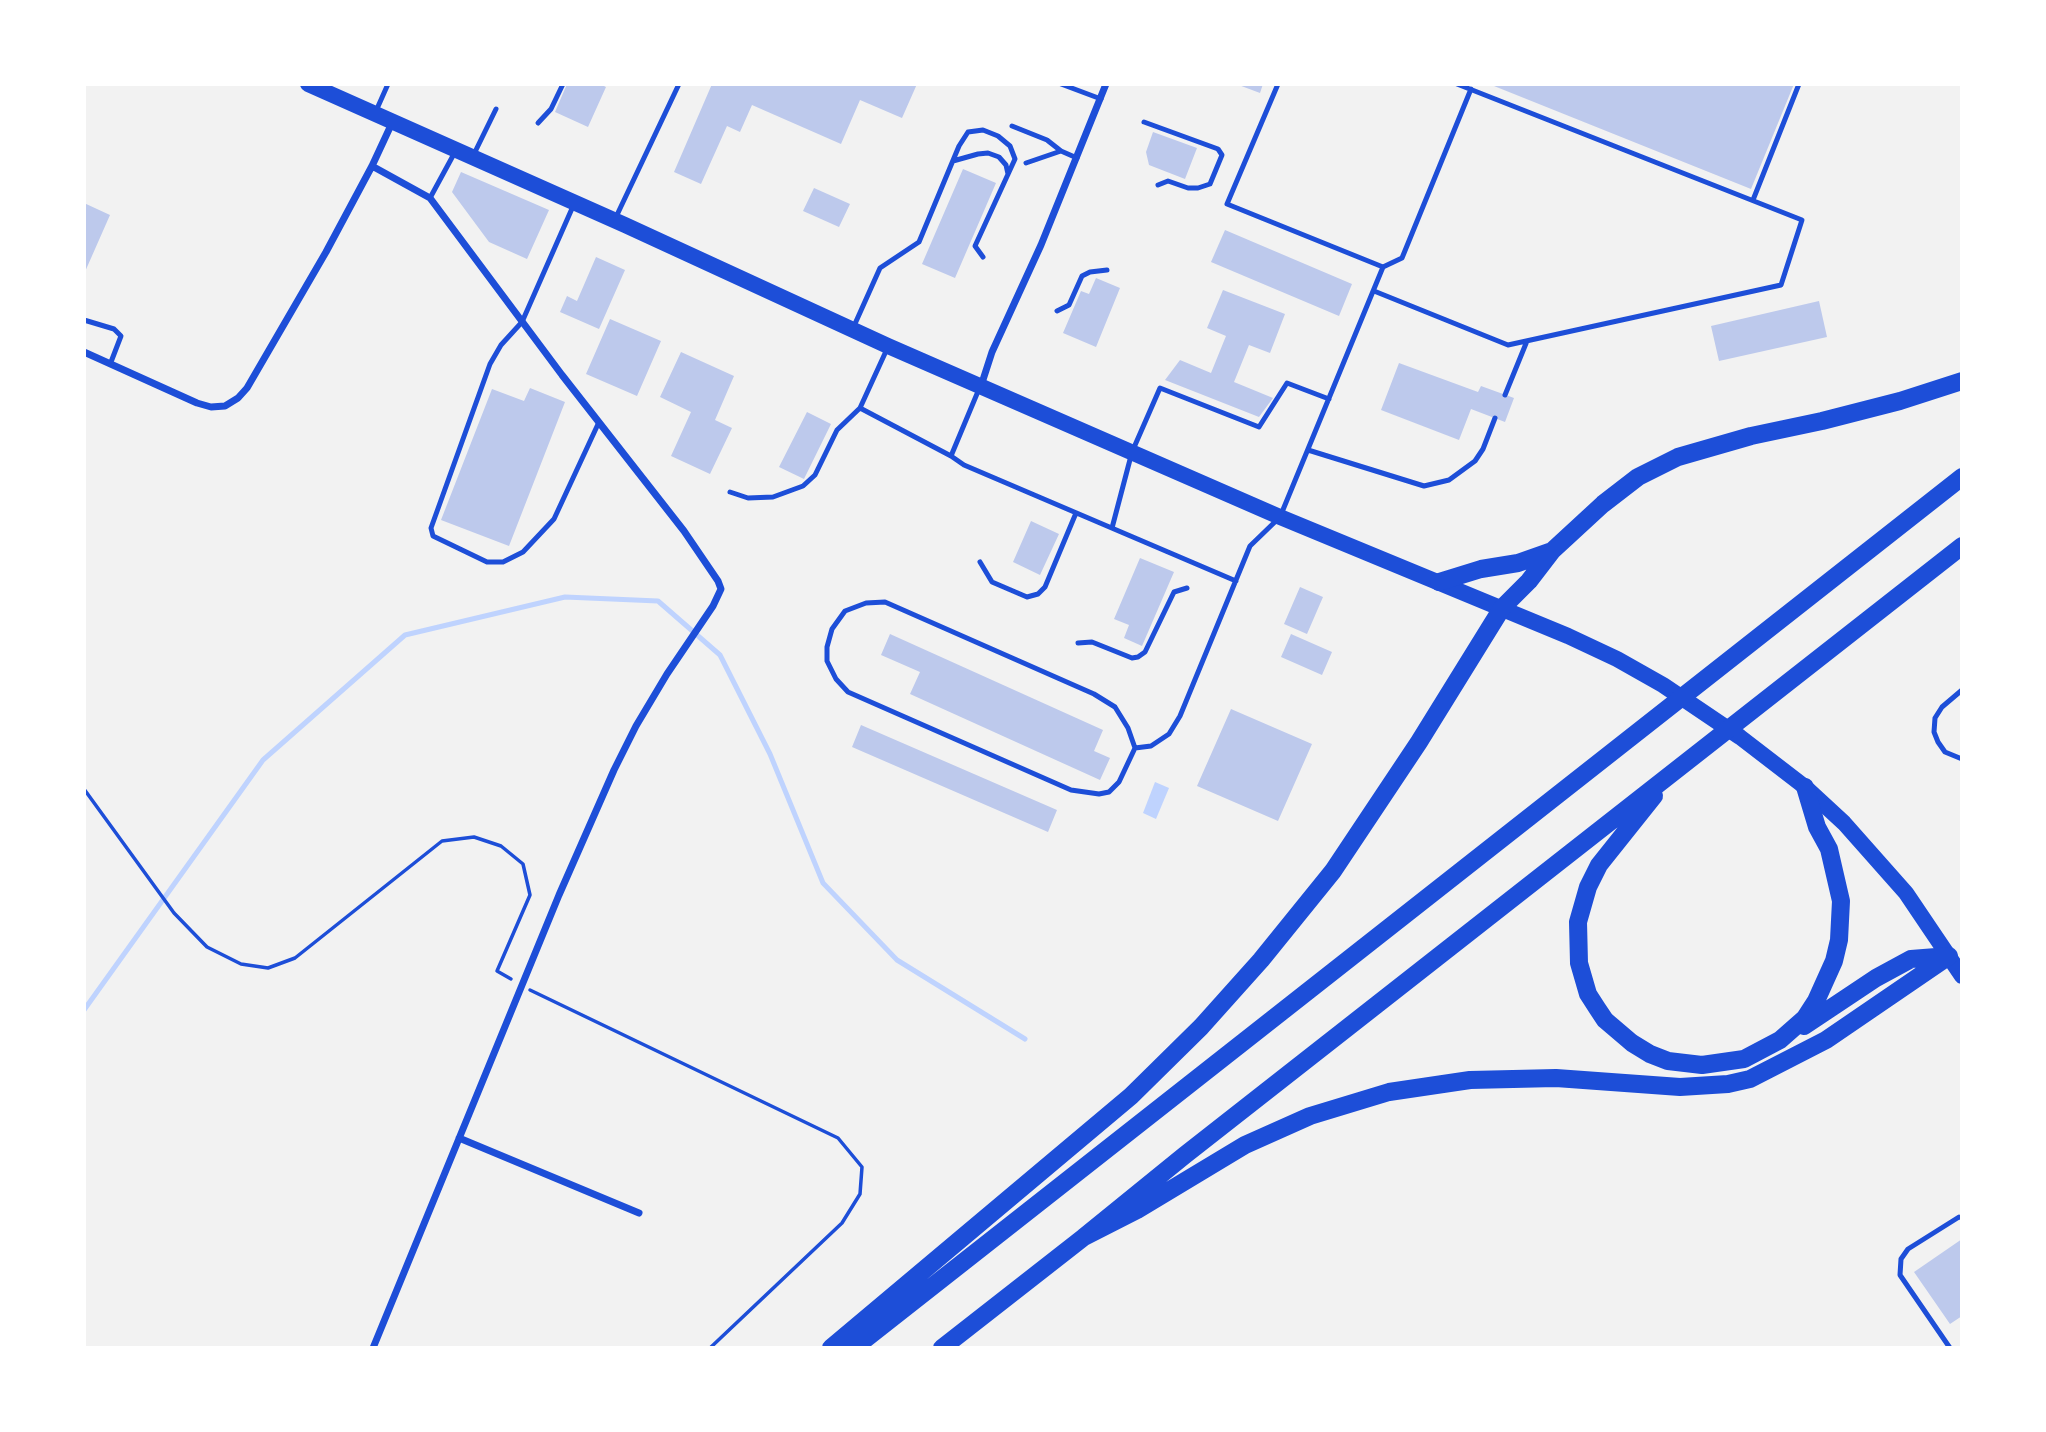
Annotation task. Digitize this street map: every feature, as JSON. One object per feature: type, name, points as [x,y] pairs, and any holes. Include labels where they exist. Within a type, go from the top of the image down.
[{"type":"highway","points":[[831,1348],[1130,1096],[1201,1027],[1261,960],[1333,871],[1419,742],[1502,608],[1529,581],[1552,551],[1603,504],[1639,477],[1678,457],[1712,446],[1900,401],[1962,381]]},
{"type":"highway","points":[[854,1348],[1962,477]]},
{"type":"highway","points":[[942,1348],[1962,546]]},
{"type":"highway","points":[[1439,582],[1481,569],[1518,564],[1552,551]]},
{"type":"highway","points":[[1671,774],[1599,865],[1580,909],[1577,937],[1580,964],[1588,994],[1605,1020],[1632,1043],[1650,1054],[1668,1060],[1703,1065],[1727,1063],[1757,1054],[1876,978],[1911,959],[1949,956]]},
{"type":"highway","points":[[1780,1040],[1805,1018],[1816,1002],[1834,961],[1840,928],[1841,901],[1837,875],[1829,849],[1817,827],[1805,788]]},
{"type":"highway","points":[[1084,1237],[1137,1210],[1245,1145],[1276,1130],[1337,1107],[1389,1092],[1442,1083],[1516,1078],[1556,1078],[1681,1087],[1728,1084],[1750,1079],[1826,1040],[1949,956]]},
{"type":"main road","points":[[308,84],[615,220],[888,346],[1280,517],[1605,653],[1663,685],[1740,737],[1805,788],[1844,823],[1906,893],[1962,976]]},
{"type":"street","points":[[981,386],[992,352],[1077,158],[1106,84]]},
{"type":"street","points":[[84,352],[197,403],[211,407],[225,406],[238,398],[247,388],[326,252],[393,122]]},
{"type":"street","points":[[372,166],[430,198],[684,531],[721,589],[713,606],[636,726],[614,770],[521,986],[373,1348]]},
{"type":"street","points":[[459,1138],[639,1213]]},
{"type":"lane","points":[[374,114],[388,84]]},
{"type":"lane","points":[[538,123],[551,109],[563,84]]},
{"type":"lane","points":[[615,220],[678,84]]},
{"type":"lane","points":[[1061,84],[1101,99]]},
{"type":"lane","points":[[1278,84],[1227,204],[1383,267]]},
{"type":"lane","points":[[1374,291],[1508,345],[1781,285],[1802,220],[1457,84]]},
{"type":"lane","points":[[1753,200],[1799,84]]},
{"type":"lane","points":[[1135,748],[1151,746],[1169,734],[1174,725],[1250,546],[1280,517],[1383,267],[1402,258],[1471,89]]},
{"type":"lane","points":[[472,157],[496,109]]},
{"type":"lane","points":[[1144,122],[1218,149],[1222,155],[1210,184],[1188,188],[1168,181],[1158,186]]},
{"type":"lane","points":[[1012,126],[1077,158]]},
{"type":"lane","points":[[852,329],[880,268],[919,242],[968,132],[983,131],[998,136],[1010,146],[1015,159],[975,246],[983,257]]},
{"type":"lane","points":[[430,198],[456,150]]},
{"type":"lane","points":[[1026,163],[1061,151]]},
{"type":"lane","points":[[953,161],[988,153],[999,157],[1006,165],[1008,174]]},
{"type":"lane","points":[[575,202],[522,322],[501,345],[490,364],[431,528],[433,536],[487,562],[503,562],[523,552],[554,519],[599,422]]},
{"type":"lane","points":[[1057,311],[1069,305],[1082,276],[1107,270]]},
{"type":"lane","points":[[84,320],[114,329],[121,336],[111,362]]},
{"type":"lane","points":[[1505,395],[1527,341]]},
{"type":"lane","points":[[730,492],[748,498],[773,497],[803,486],[815,475],[837,430],[860,408],[888,346]]},
{"type":"lane","points":[[1112,528],[1132,452],[1160,388],[1259,427],[1287,383],[1329,399]]},
{"type":"lane","points":[[951,456],[981,386]]},
{"type":"lane","points":[[860,408],[951,456],[964,466],[1236,581]]},
{"type":"lane","points":[[1308,450],[1424,486],[1449,480],[1475,461],[1483,449],[1495,418]]},
{"type":"lane","points":[[980,562],[992,582],[1027,597],[1038,594],[1045,587],[1076,513]]},
{"type":"lane","points":[[1077,643],[1092,642],[1132,658],[1138,657],[1145,652],[1174,592],[1187,587]]},
{"type":"lane","points":[[866,603],[885,603],[1094,694],[1115,707],[1128,728],[1135,748],[1119,782],[1109,792],[1099,794],[1071,790],[848,692],[836,679],[827,661],[827,647],[832,629],[845,611],[866,603]]},
{"type":"lane","points":[[1962,690],[1935,718],[1934,732],[1945,752],[1962,759]]},
{"type":"lane","points":[[1950,1348],[1900,1275],[1901,1259],[1908,1249],[1959,1217],[1962,1218]]},
{"type":"path","points":[[84,789],[174,913],[207,947],[241,964],[268,968],[295,958],[442,841],[474,838],[501,846],[523,864],[530,895],[497,971],[521,986],[838,1138],[862,1167],[860,1195],[842,1223],[710,1348]]},
{"type":"water","points":[[1155,782],[1169,788],[1156,819],[1143,813]]},
{"type":"building","points":[[567,84],[600,84],[606,87],[588,127],[555,112]]},
{"type":"building","points":[[712,84],[917,84],[902,118],[860,100],[841,144],[752,105],[740,132],[727,126],[701,184],[674,172]]},
{"type":"building","points":[[1236,84],[1263,84],[1260,93]]},
{"type":"building","points":[[1794,84],[1751,189],[1494,86]]},
{"type":"building","points":[[1153,132],[1197,148],[1185,179],[1149,165],[1146,152]]},
{"type":"building","points":[[963,169],[996,183],[955,278],[922,264]]},
{"type":"building","points":[[461,172],[549,210],[527,259],[489,242],[452,192]]},
{"type":"building","points":[[814,188],[850,204],[839,227],[803,211]]},
{"type":"building","points":[[84,203],[110,215],[84,274]]},
{"type":"building","points":[[1225,230],[1352,284],[1339,316],[1211,262]]},
{"type":"building","points":[[596,257],[625,270],[599,329],[560,312],[567,296],[577,301]]},
{"type":"building","points":[[1096,278],[1120,288],[1096,347],[1063,333],[1081,291],[1089,294]]},
{"type":"building","points":[[1223,290],[1285,314],[1270,353],[1249,345],[1234,382],[1273,398],[1259,417],[1165,380],[1180,360],[1211,373],[1226,336],[1207,328]]},
{"type":"building","points":[[1819,301],[1827,337],[1719,361],[1711,326]]},
{"type":"building","points":[[610,319],[661,341],[637,396],[586,374]]},
{"type":"building","points":[[681,352],[734,376],[715,420],[732,428],[710,474],[671,456],[691,412],[660,397]]},
{"type":"building","points":[[1399,363],[1478,392],[1481,386],[1514,398],[1505,422],[1471,409],[1459,440],[1381,410]]},
{"type":"building","points":[[530,388],[565,402],[509,546],[441,520],[492,389],[524,401]]},
{"type":"building","points":[[807,412],[831,424],[804,479],[779,467]]},
{"type":"building","points":[[1031,521],[1059,534],[1040,575],[1013,562]]},
{"type":"building","points":[[1140,558],[1174,572],[1142,646],[1124,638],[1129,625],[1114,619]]},
{"type":"building","points":[[1300,587],[1323,597],[1307,634],[1284,624]]},
{"type":"building","points":[[890,634],[1103,730],[1094,751],[1110,758],[1100,780],[910,694],[920,672],[881,655]]},
{"type":"building","points":[[1291,634],[1332,652],[1322,675],[1281,657]]},
{"type":"building","points":[[1231,709],[1312,744],[1278,821],[1197,786]]},
{"type":"building","points":[[861,725],[1057,810],[1048,832],[852,747]]},
{"type":"building","points":[[1962,1239],[1962,1316],[1950,1324],[1914,1272]]},
{"type":"waterway","points":[[84,1010],[263,760],[405,635],[565,597],[658,601],[720,655],[770,754],[823,883],[897,960],[1025,1039]]}]
